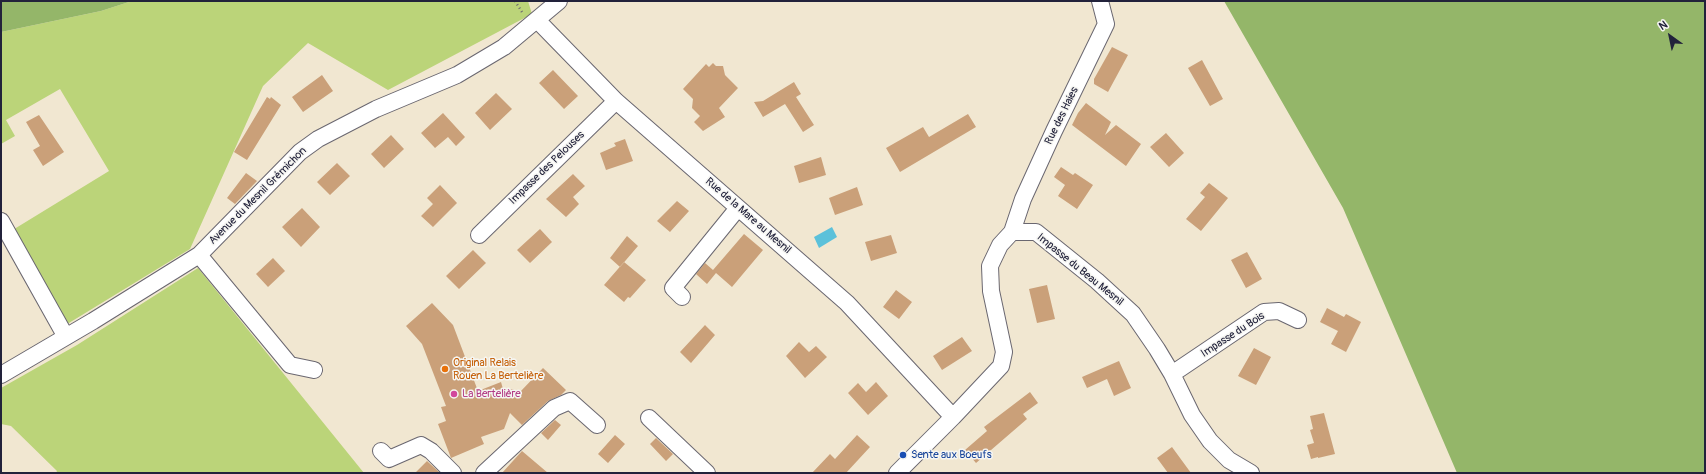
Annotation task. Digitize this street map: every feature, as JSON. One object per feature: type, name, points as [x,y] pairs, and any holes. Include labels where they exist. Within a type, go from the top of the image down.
[{"type":"street","name":"Avenue du Mesnil Grémichon","points":[[1,375],[199,255],[300,152],[318,138],[376,109],[457,75],[504,47],[559,1]]},
{"type":"street","name":"Rue des Haies","points":[[1012,232],[1023,199],[1106,24],[1100,1]]},
{"type":"street","name":"Rue de la Mare au Mesnil","points":[[537,20],[616,101],[847,303],[953,417]]},
{"type":"street","name":"Impasse des Pelouses","points":[[478,235],[616,101]]},
{"type":"street","points":[[682,297],[673,288],[738,208]]},
{"type":"street","points":[[1,221],[66,337]]},
{"type":"street","name":"Impasse du Beau Mesnil","points":[[1012,232],[1036,232],[1097,281],[1133,314],[1172,374],[1192,415],[1210,441],[1229,460],[1251,473]]},
{"type":"street","points":[[897,473],[1002,366],[1004,352],[991,291],[990,266],[1000,245],[1012,232]]},
{"type":"street","points":[[199,255],[290,365],[314,370]]},
{"type":"street","name":"Impasse du Bois","points":[[1172,374],[1264,312],[1279,312],[1298,320]]},
{"type":"street","points":[[484,473],[554,408],[570,401],[597,426]]},
{"type":"street","points":[[649,418],[707,473]]},
{"type":"street","points":[[381,451],[389,459],[421,445],[431,451],[454,473]]},
{"type":"green space","points":[[1,1],[132,1],[101,11],[1,32]]},
{"type":"green space","points":[[132,1],[528,1],[532,14],[388,90],[308,43],[263,86],[190,249],[64,326],[11,231],[109,171],[60,89],[6,120],[15,136],[1,144],[1,32],[101,11]]},
{"type":"green space","points":[[1224,1],[1705,1],[1705,473],[1457,473],[1343,208]]},
{"type":"green space","points":[[198,268],[364,473],[56,473],[57,471],[11,426],[1,424],[1,388],[77,345]]},
{"type":"water","points":[[832,227],[837,237],[819,248],[814,237]]},
{"type":"building","points":[[1112,47],[1128,55],[1108,92],[1094,84],[1094,79]]},
{"type":"building","points":[[1202,60],[1223,99],[1210,106],[1188,68]]},
{"type":"building","points":[[713,63],[716,66],[723,66],[725,75],[738,88],[719,108],[725,117],[703,131],[694,122],[700,116],[692,108],[693,99],[683,89],[706,64],[709,67]]},
{"type":"building","points":[[553,70],[578,96],[564,109],[539,83]]},
{"type":"building","points":[[322,75],[333,91],[303,112],[292,97]]},
{"type":"building","points":[[794,82],[801,94],[796,97],[814,125],[803,132],[785,104],[763,117],[754,102],[763,101]]},
{"type":"building","points":[[496,93],[512,109],[490,130],[475,113]]},
{"type":"building","points":[[267,97],[270,99],[271,97],[281,105],[247,160],[234,152]]},
{"type":"building","points":[[1086,103],[1111,122],[1105,135],[1116,125],[1141,144],[1126,166],[1072,125],[1078,113]]},
{"type":"building","points":[[443,113],[465,137],[456,146],[448,137],[435,148],[421,133]]},
{"type":"building","points":[[968,114],[976,127],[900,172],[886,148],[923,127],[929,137]]},
{"type":"building","points":[[39,115],[64,152],[43,166],[33,150],[40,146],[26,122]]},
{"type":"building","points":[[1166,133],[1184,153],[1169,167],[1150,147]]},
{"type":"building","points":[[391,135],[404,149],[384,168],[371,154]]},
{"type":"building","points":[[625,139],[633,161],[606,170],[600,153],[616,146],[614,143]]},
{"type":"building","points":[[821,157],[826,175],[799,183],[794,166]]},
{"type":"building","points":[[337,163],[350,176],[330,195],[317,182]]},
{"type":"building","points":[[1061,167],[1073,175],[1075,173],[1093,185],[1077,209],[1058,196],[1065,185],[1054,177]]},
{"type":"building","points":[[246,173],[257,181],[235,204],[227,198]]},
{"type":"building","points":[[573,174],[585,186],[573,197],[579,204],[566,217],[546,199]]},
{"type":"building","points":[[1209,183],[1228,198],[1201,231],[1186,219],[1205,197],[1200,193]]},
{"type":"building","points":[[440,185],[457,203],[433,227],[421,216],[433,204],[427,198]]},
{"type":"building","points":[[857,187],[863,205],[835,215],[829,198]]},
{"type":"building","points":[[677,201],[689,211],[670,232],[657,221]]},
{"type":"building","points":[[302,208],[320,227],[301,247],[282,227]]},
{"type":"building","points":[[540,229],[552,242],[530,263],[517,250]]},
{"type":"building","points":[[744,234],[763,250],[732,287],[716,273],[707,284],[696,274],[705,263],[713,270]]},
{"type":"building","points":[[891,235],[897,253],[871,261],[865,242]]},
{"type":"building","points":[[627,236],[638,246],[620,267],[610,258]]},
{"type":"building","points":[[473,250],[486,263],[459,289],[446,276]]},
{"type":"building","points":[[1247,252],[1262,279],[1246,288],[1231,260]]},
{"type":"building","points":[[273,258],[285,271],[268,287],[256,274]]},
{"type":"building","points":[[624,262],[646,280],[630,298],[628,297],[624,302],[604,285]]},
{"type":"building","points":[[1047,285],[1055,319],[1037,323],[1029,289]]},
{"type":"building","points":[[896,290],[912,302],[899,319],[883,307]]},
{"type":"building","points":[[432,303],[453,325],[478,391],[501,382],[503,389],[512,389],[520,392],[543,368],[566,390],[561,395],[548,401],[522,425],[510,413],[504,429],[481,437],[484,444],[451,458],[438,424],[446,421],[441,407],[446,406],[422,344],[406,326]]},
{"type":"building","points":[[1327,308],[1344,317],[1346,314],[1361,322],[1346,352],[1331,344],[1338,331],[1320,322]]},
{"type":"building","points":[[705,325],[715,335],[691,363],[680,352]]},
{"type":"building","points":[[962,337],[972,351],[942,370],[933,356]]},
{"type":"building","points":[[799,342],[809,352],[816,346],[827,357],[805,378],[786,356]]},
{"type":"building","points":[[1254,348],[1271,357],[1256,385],[1238,376]]},
{"type":"building","points":[[1119,361],[1131,388],[1114,396],[1107,379],[1087,388],[1082,377]]},
{"type":"building","points":[[876,382],[888,396],[868,415],[848,393],[858,383],[866,392]]},
{"type":"building","points":[[1030,392],[1038,403],[1023,414],[1027,419],[976,463],[965,450],[987,431],[984,427]]},
{"type":"building","points":[[1324,413],[1335,454],[1311,459],[1307,445],[1314,443],[1310,430],[1313,429],[1310,416]]},
{"type":"building","points":[[555,420],[561,425],[548,440],[541,433]]},
{"type":"building","points":[[615,435],[625,444],[608,463],[598,454]]},
{"type":"building","points":[[857,435],[870,447],[846,473],[812,473],[830,454],[835,459]]},
{"type":"building","points":[[656,438],[673,454],[666,461],[650,444]]},
{"type":"building","points":[[1172,447],[1191,473],[1168,473],[1157,458]]},
{"type":"building","points":[[522,451],[548,473],[502,473]]},
{"type":"building","points":[[427,461],[440,473],[415,473]]},
{"type":"place","name":"Original Relais Rouen La Bertelière","points":[[445,369]]},
{"type":"place","name":"La Bertelière","points":[[454,394]]},
{"type":"place","name":"Sente aux Boeufs","points":[[903,455]]}]
